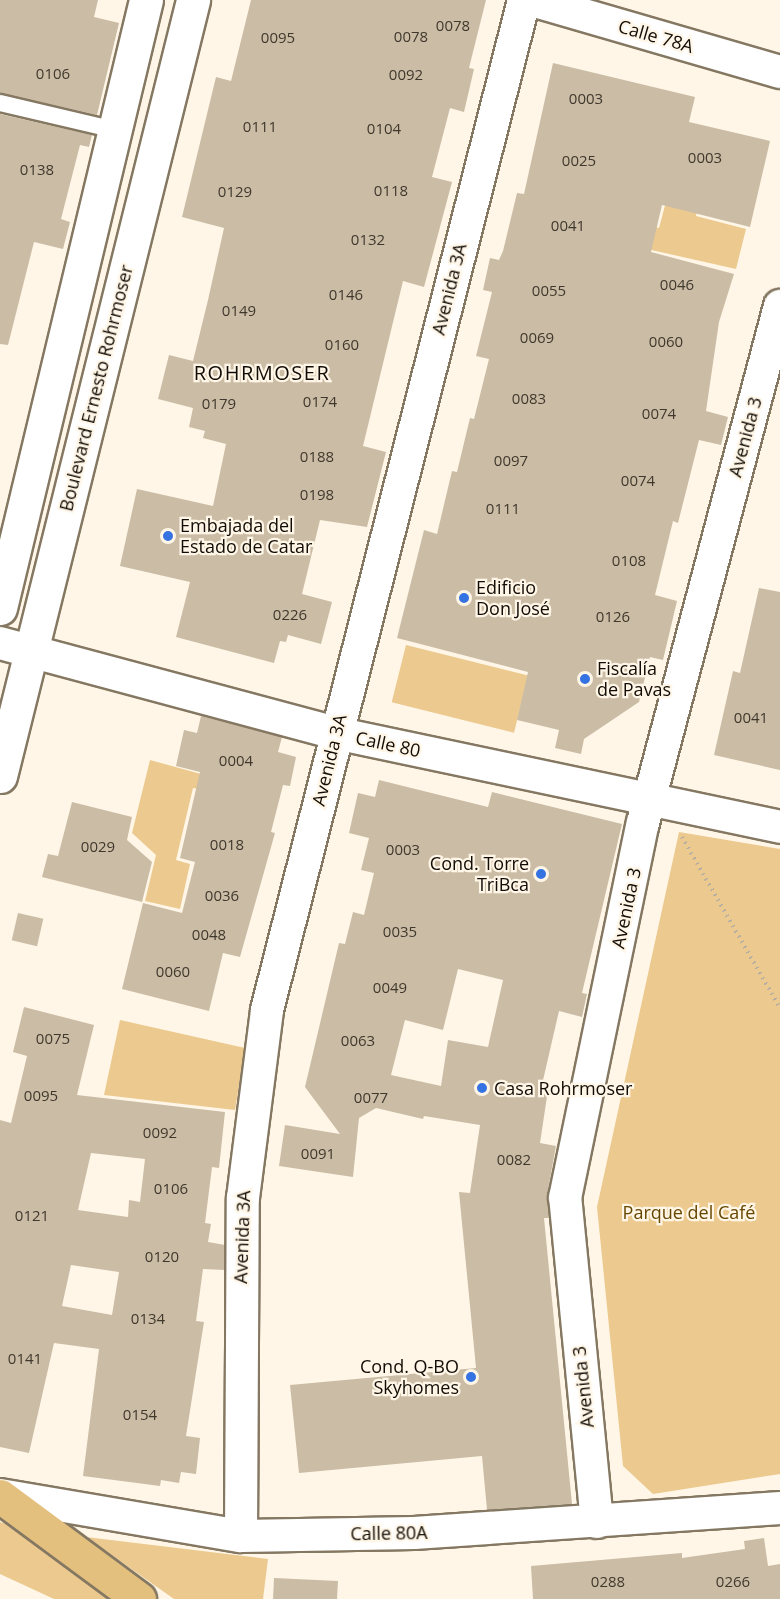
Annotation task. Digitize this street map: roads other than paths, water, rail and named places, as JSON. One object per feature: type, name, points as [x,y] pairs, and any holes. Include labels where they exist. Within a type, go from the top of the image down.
[{"type":"highway","points":[[0,1496],[140,1599]]},
{"type":"main road","points":[[0,608],[146,0]]},
{"type":"main road","name":"Boulevard Ernesto Rohrmoser","points":[[0,776],[15,647],[193,0]]},
{"type":"street","name":"Avenida 3A","points":[[241,1536],[243,1198],[267,1010],[335,733],[524,0]]},
{"type":"street","name":"Calle 78A","points":[[532,0],[780,72]]},
{"type":"street","name":"Avenida 3","points":[[597,1522],[565,1198],[646,812],[780,306]]},
{"type":"street","name":"Calle 80","points":[[15,647],[335,733],[646,812],[780,827]]},
{"type":"street","name":"Calle 80A","points":[[0,1496],[241,1536],[414,1533],[780,1508]]},
{"type":"lane","points":[[0,103],[115,130]]},
{"type":"place","name":"Embajada del Estado de Catar","points":[[168,536]]},
{"type":"place","name":"Edificio Don José","points":[[464,598]]},
{"type":"place","name":"Fiscalía de Pavas","points":[[585,679]]},
{"type":"place","name":"Cond. Torre TriBca","points":[[541,874]]},
{"type":"place","name":"Casa Rohrmoser","points":[[482,1088]]},
{"type":"place","name":"Cond. Q-BO Skyhomes","points":[[471,1377]]},
{"type":"district","name":"ROHRMOSER","points":[[262,372]]},
{"type":"park label","name":"Parque del Café","points":[[689,1212]]}]
